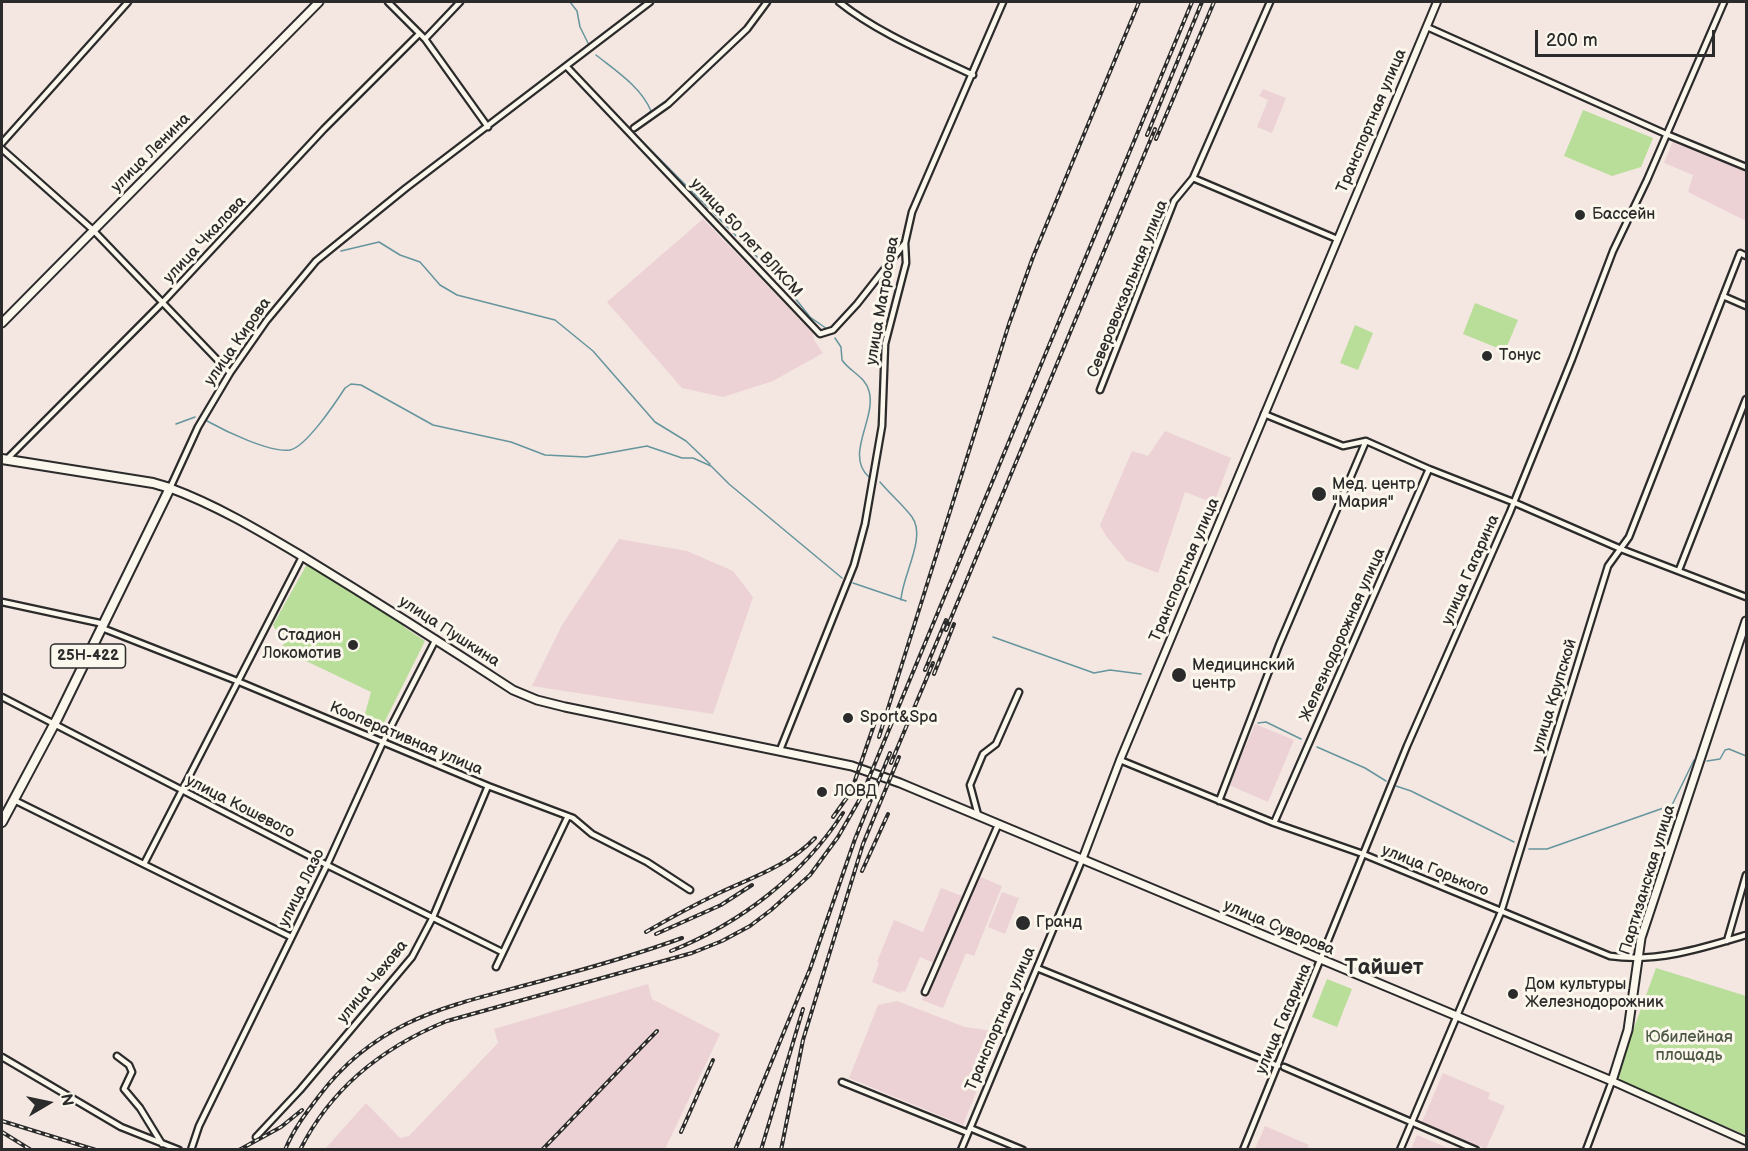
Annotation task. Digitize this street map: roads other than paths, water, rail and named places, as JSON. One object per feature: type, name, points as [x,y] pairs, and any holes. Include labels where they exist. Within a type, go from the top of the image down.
[{"type":"main road","name":"улица Ленина","points":[[2,323],[319,2]]},
{"type":"main road","name":"улица Пушкина","points":[[4,459],[153,483],[194,496],[302,556],[513,690],[537,700],[852,766],[900,783]]},
{"type":"main road","name":"улица Кирова","points":[[2,822],[104,626],[170,488]]},
{"type":"main road","name":"Партизанская улица","points":[[1612,1082],[1628,1030],[1641,938],[1746,621]]},
{"type":"main road","name":"улица Суворова","points":[[900,783],[1612,1082]]},
{"type":"street","points":[[2,142],[128,2]]},
{"type":"street","points":[[388,2],[425,39],[488,127]]},
{"type":"street","points":[[425,39],[460,2]]},
{"type":"street","name":"улица Кирова","points":[[170,488],[198,427],[230,373],[267,320],[316,261],[406,188],[650,2]]},
{"type":"street","points":[[634,128],[669,104],[747,29],[767,2]]},
{"type":"street","points":[[838,2],[897,38],[973,75]]},
{"type":"street","name":"улица Матросова","points":[[780,750],[854,565],[865,524],[882,426],[885,344],[906,262],[904,243],[912,212],[1003,2]]},
{"type":"street","name":"Северовокзальная улица","points":[[1100,390],[1174,201],[1193,178],[1270,2]]},
{"type":"street","name":"Транспортная улица","points":[[962,1149],[1082,860],[1120,760],[1437,2]]},
{"type":"street","name":"улица Гагарина","points":[[1243,1149],[1281,1066],[1407,746],[1513,502],[1576,349],[1613,251],[1647,180],[1724,2]]},
{"type":"street","points":[[1427,27],[1666,134],[1746,167]]},
{"type":"street","name":"улица Чкалова","points":[[4,459],[163,302],[324,129],[419,34]]},
{"type":"street","name":"улица 50 лет ВЛКСМ","points":[[567,67],[820,334],[833,330],[857,304],[904,243]]},
{"type":"street","points":[[2,149],[93,230],[230,373]]},
{"type":"street","points":[[1193,178],[1337,239]]},
{"type":"street","name":"улица Крупской","points":[[1400,1149],[1501,912],[1608,566],[1629,537],[1740,253],[1746,256]]},
{"type":"street","points":[[1723,296],[1746,306]]},
{"type":"street","points":[[1679,570],[1746,399]]},
{"type":"street","points":[[1264,414],[1343,446],[1366,441],[1621,549],[1746,597]]},
{"type":"street","points":[[1219,801],[1279,645],[1366,441]]},
{"type":"street","name":"Железнодорожная улица","points":[[1274,823],[1429,469]]},
{"type":"street","points":[[144,864],[302,556]]},
{"type":"street","name":"Кооперативная улица","points":[[2,602],[104,626],[488,786],[568,816],[592,834],[647,862],[690,890]]},
{"type":"street","name":"улица Лазо","points":[[191,1149],[199,1126],[327,865],[383,742],[436,639]]},
{"type":"street","points":[[978,816],[970,785],[983,754],[996,744],[1019,692]]},
{"type":"street","name":"улица Кошевого","points":[[2,697],[327,865],[502,952]]},
{"type":"street","name":"улица Горького","points":[[1120,760],[1274,823],[1363,855],[1610,956],[1637,958],[1702,948],[1746,935]]},
{"type":"street","name":"улица Чехова","points":[[256,1137],[300,1090],[412,957],[433,917],[488,786]]},
{"type":"street","points":[[14,800],[291,937]]},
{"type":"street","points":[[496,967],[568,816]]},
{"type":"street","points":[[925,992],[998,825]]},
{"type":"street","points":[[1727,941],[1746,875]]},
{"type":"street","points":[[1037,968],[1281,1066],[1476,1149]]},
{"type":"street","points":[[117,1056],[129,1065],[132,1072],[124,1089],[140,1108],[162,1144]]},
{"type":"street","points":[[2,1057],[121,1127],[179,1149]]},
{"type":"street","points":[[842,1082],[969,1131],[1023,1149]]},
{"type":"street","name":"улица Суворова","points":[[1612,1082],[1746,1141]]},
{"type":"street","name":"Партизанская улица","points":[[1586,1149],[1612,1082]]},
{"type":"waterway","points":[[570,2],[577,11],[580,27],[589,45]]},
{"type":"waterway","points":[[596,55],[620,73],[647,102],[651,111],[631,127],[632,131],[783,283],[810,317],[827,329]]},
{"type":"waterway","points":[[341,251],[379,242],[400,255],[420,262],[440,285],[457,295],[555,320],[593,351],[655,422],[686,441],[710,464]]},
{"type":"waterway","points":[[835,338],[841,347],[842,360],[861,378],[869,391],[869,413],[860,447],[862,468],[869,477]]},
{"type":"waterway","points":[[207,421],[260,445],[290,450],[297,447],[312,433],[345,388],[351,384],[361,385],[433,425],[511,442],[545,455],[586,457],[647,446],[682,458],[693,458],[711,466],[729,484],[842,578]]},
{"type":"waterway","points":[[176,424],[195,417]]},
{"type":"waterway","points":[[880,482],[912,517],[916,525],[915,546],[901,600]]},
{"type":"waterway","points":[[853,583],[906,601]]},
{"type":"waterway","points":[[993,637],[1094,673],[1110,670],[1141,674]]},
{"type":"waterway","points":[[1258,723],[1266,722],[1301,739]]},
{"type":"waterway","points":[[1317,747],[1365,768],[1386,781]]},
{"type":"waterway","points":[[1707,761],[1720,759],[1725,750],[1729,749],[1746,756]]},
{"type":"waterway","points":[[1529,849],[1547,849],[1672,805],[1694,760]]},
{"type":"waterway","points":[[1396,786],[1411,791],[1514,842]]},
{"type":"railway","points":[[879,737],[1009,324],[1033,257],[1139,2]]},
{"type":"railway","points":[[300,1150],[327,1107],[343,1089],[361,1072],[401,1043],[447,1021],[692,953],[722,941],[750,926],[810,875],[838,837],[861,797],[1192,2]]},
{"type":"railway","points":[[1147,135],[1202,2]]},
{"type":"railway","points":[[1156,139],[1214,2]]},
{"type":"railway","points":[[946,630],[1155,129]]},
{"type":"railway","points":[[925,670],[946,620]]},
{"type":"railway","points":[[934,674],[954,624]]},
{"type":"railway","points":[[891,763],[933,663]]},
{"type":"railway","points":[[833,817],[851,792],[875,722]]},
{"type":"railway","points":[[735,1150],[810,969],[855,839],[890,753]]},
{"type":"railway","points":[[781,1150],[803,1040],[863,844],[899,757]]},
{"type":"railway","points":[[671,951],[722,926],[768,895],[809,857],[843,813]]},
{"type":"railway","points":[[862,871],[888,814]]},
{"type":"railway","points":[[646,932],[700,902],[782,863],[805,848],[815,838]]},
{"type":"railway","points":[[656,934],[721,905],[752,885]]},
{"type":"railway","points":[[285,1150],[305,1115],[343,1069],[368,1047],[394,1030],[451,1006],[599,965],[682,938]]},
{"type":"railway","points":[[761,1150],[803,1009]]},
{"type":"railway","points":[[542,1150],[657,1031]]},
{"type":"railway","points":[[681,1132],[713,1060]]},
{"type":"railway","points":[[239,1150],[281,1127],[302,1110]]},
{"type":"railway","points":[[2,1121],[96,1150]]},
{"type":"railway","points":[[2,1132],[31,1150]]},
{"type":"place","name":"Бассейн","points":[[1580,215]]},
{"type":"place","name":"Тонус","points":[[1487,356]]},
{"type":"place","name":"Мед. центр \"Мария\"","points":[[1319,494]]},
{"type":"place","name":"Стадион Локомотив","points":[[353,645]]},
{"type":"place","name":"Медицинский центр","points":[[1179,675]]},
{"type":"place","name":"Sport&Spa","points":[[848,718]]},
{"type":"place","name":"ЛОВД","points":[[822,792]]},
{"type":"place","name":"Гранд","points":[[1023,923]]},
{"type":"place","name":"Дом культуры Железнодорожник","points":[[1513,994]]},
{"type":"district","name":"Тайшет","points":[[1384,968]]},
{"type":"park label","name":"Юбилейная площадь","points":[[1689,1047]]}]
